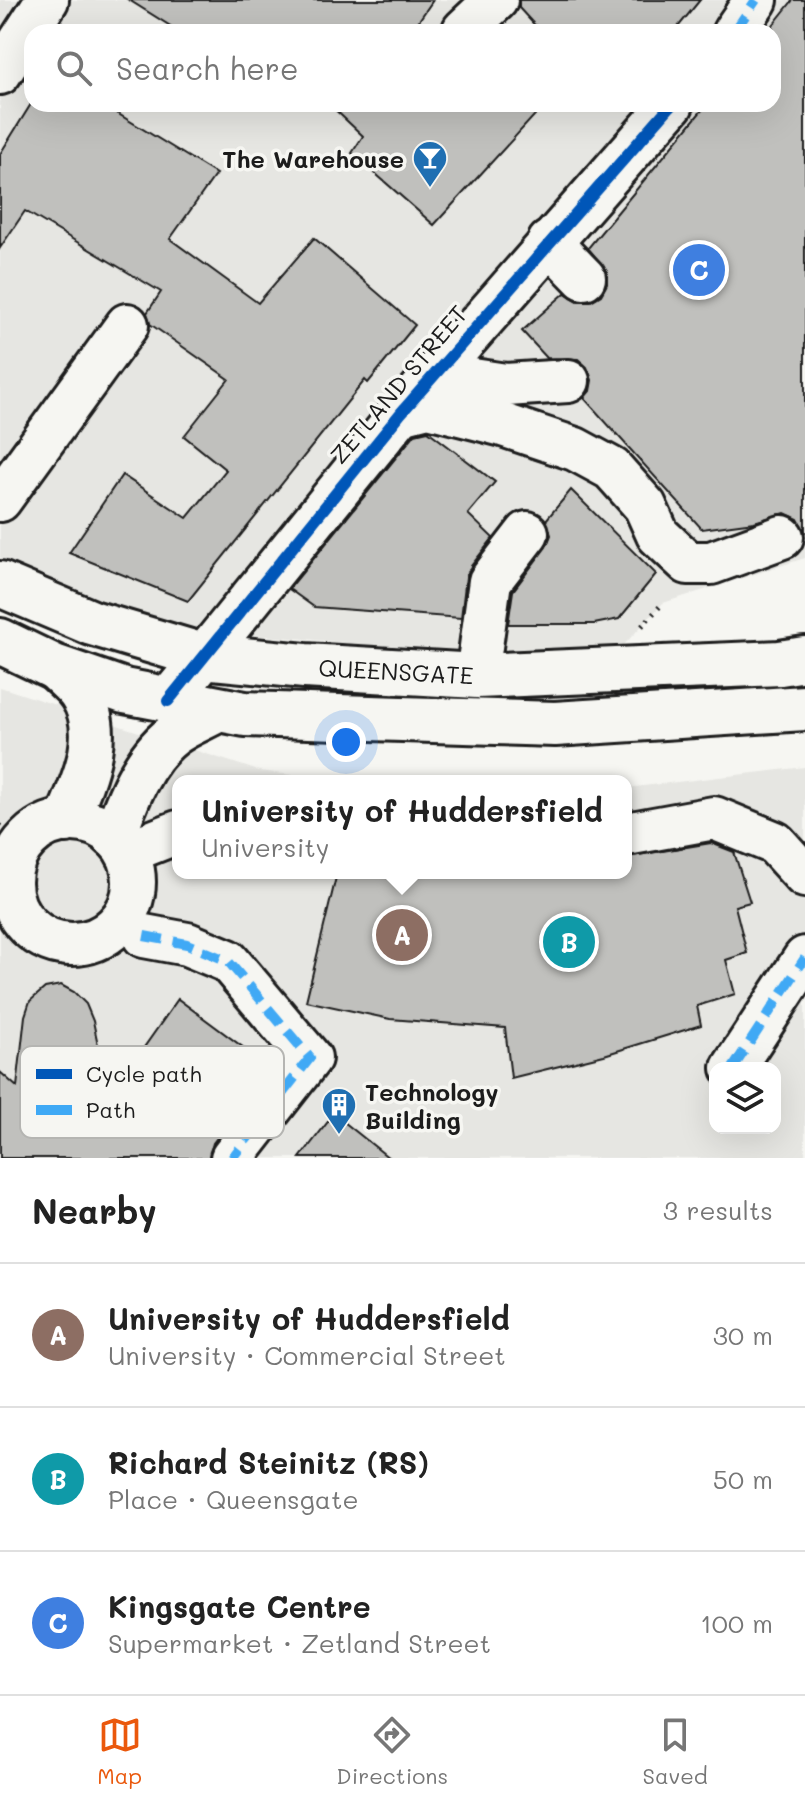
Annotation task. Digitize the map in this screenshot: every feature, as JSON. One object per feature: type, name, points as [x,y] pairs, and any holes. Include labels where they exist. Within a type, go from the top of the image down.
[{"type":"highway","name":"QUEENSGATE","points":[[0,584],[92,623],[203,656],[305,666],[477,676],[780,663],[805,659]]},
{"type":"highway","name":"QUEENSGATE","points":[[0,641],[54,667],[124,691],[217,711],[335,719],[555,724],[805,708]]},
{"type":"street","points":[[30,24],[47,0]]},
{"type":"street","points":[[470,24],[496,0]]},
{"type":"street","points":[[740,24],[756,0]]},
{"type":"street","points":[[3,61],[24,32]]},
{"type":"street","name":"ZETLAND STREET","points":[[168,701],[433,374],[665,112]]},
{"type":"street","points":[[549,242],[584,278]]},
{"type":"street","points":[[0,500],[127,325]]},
{"type":"street","points":[[433,374],[506,385],[568,381]]},
{"type":"street","points":[[401,413],[428,406],[503,425],[575,449],[612,469],[645,506],[658,535],[688,563],[711,563],[782,537]]},
{"type":"street","points":[[477,676],[490,581],[527,533]]},
{"type":"street","points":[[54,667],[81,696],[91,722],[89,766],[66,821]]},
{"type":"street","points":[[121,845],[128,798],[152,759],[172,736],[217,711]]},
{"type":"street","points":[[632,833],[714,818],[775,843],[805,876]]},
{"type":"street","points":[[0,936],[42,937],[63,944],[84,944],[104,936],[122,919],[131,904],[133,867],[121,845],[89,820],[48,825],[32,835],[12,867],[10,886],[13,906],[25,923],[42,937]]},
{"type":"street","points":[[121,845],[172,833]]},
{"type":"street","points":[[144,936],[187,944],[228,961],[310,1058],[284,1091]]},
{"type":"street","points":[[737,1062],[805,958]]},
{"type":"street","points":[[232,1158],[248,1138]]},
{"type":"path","points":[[0,825],[8,833]]},
{"type":"shaded area","points":[[0,0],[805,0],[805,558],[663,603],[621,648],[478,657],[306,639],[164,629],[0,558]]},
{"type":"shaded area","points":[[0,687],[259,771],[293,775],[172,775],[172,879],[632,879],[632,787],[805,767],[805,1158],[0,1158]]},
{"type":"building","points":[[129,0],[433,0],[416,24],[167,24]]},
{"type":"building","points":[[519,0],[700,0],[680,24],[534,24],[519,8]]},
{"type":"building","points":[[793,0],[805,0],[805,533],[798,519],[785,513],[754,522],[702,529],[584,398],[590,391],[592,380],[587,367],[578,359],[547,358],[522,331],[565,293],[578,301],[591,301],[601,295],[607,284],[607,271],[588,248],[700,112],[781,112],[781,24],[774,24]]},
{"type":"building","points":[[26,112],[115,112],[216,174],[170,239],[258,303],[314,238],[415,325],[368,383],[365,380],[188,601],[69,553],[122,475],[187,518],[226,470],[184,436],[229,379],[150,324],[147,313],[161,292],[25,211],[0,248],[0,154]]},
{"type":"building","name":"The Warehouse","points":[[338,112],[538,112],[434,225],[352,153],[363,136]]},
{"type":"building","points":[[428,431],[495,482],[468,514],[493,538],[466,577],[461,618],[314,607],[289,589],[415,434]]},
{"type":"building","points":[[571,490],[656,574],[619,619],[594,624],[508,624],[513,591],[546,547],[551,535],[546,520]]},
{"type":"building","points":[[711,843],[734,852],[750,902],[735,906],[747,953],[726,960],[735,994],[697,1006],[701,1025],[604,1055],[511,1078],[505,1028],[390,1019],[306,1001],[336,879],[632,879],[632,856]]},
{"type":"building","points":[[61,985],[86,1004],[98,1046],[22,1046],[30,1001],[45,988]]},
{"type":"building","points":[[178,999],[241,1046],[145,1046]]},
{"type":"building","points":[[20,1060],[20,1138],[217,1138],[209,1158],[0,1158],[0,1072],[17,1087]]},
{"type":"building","name":"Technology Building","points":[[334,1114],[389,1158],[300,1158]]},
{"type":"marked path","points":[[740,24],[756,0]]},
{"type":"marked path","points":[[144,936],[187,944],[228,961],[310,1058],[284,1091]]},
{"type":"marked path","points":[[737,1062],[805,958]]},
{"type":"marked path","points":[[232,1158],[248,1138]]},
{"type":"cycle path","points":[[168,701],[401,413],[665,112]]},
{"type":"place","name":"The Warehouse","points":[[430,189]]},
{"type":"place","name":"Kingsgate Centre","points":[[699,270]]},
{"type":"place","name":"University of Huddersfield","points":[[402,935]]},
{"type":"place","name":"Richard Steinitz (RS)","points":[[569,942]]},
{"type":"place","name":"Technology Building","points":[[339,1136]]}]
